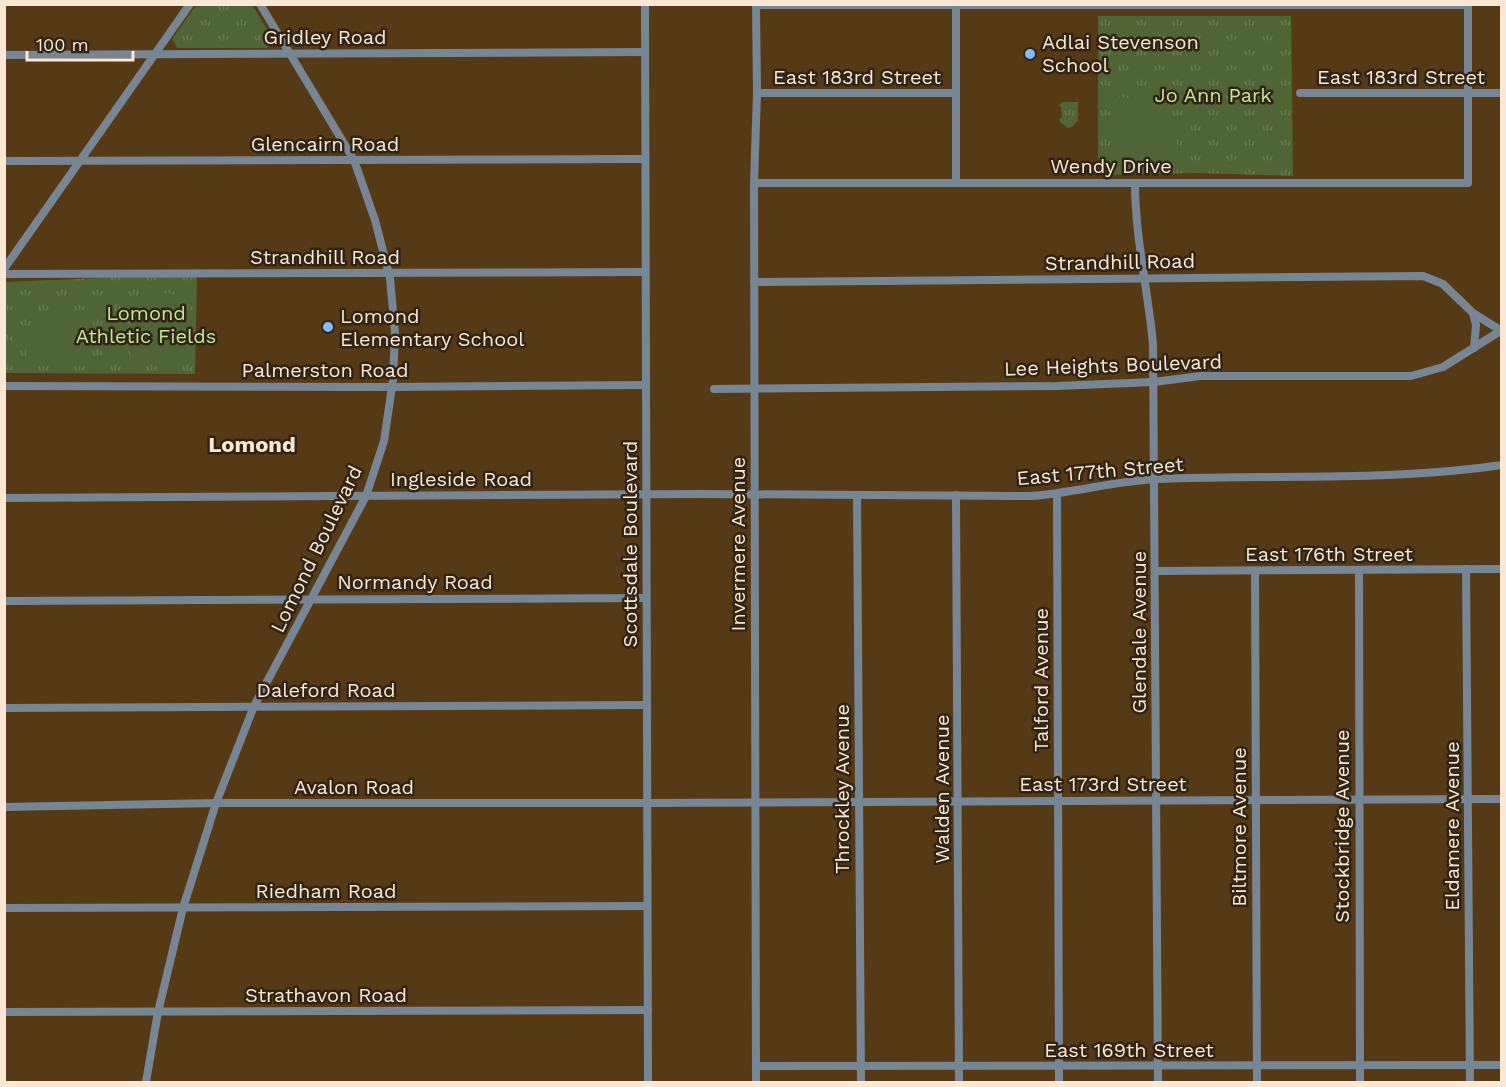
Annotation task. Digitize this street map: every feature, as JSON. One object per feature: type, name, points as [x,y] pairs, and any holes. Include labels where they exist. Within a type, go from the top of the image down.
[{"type":"street","points":[[4,269],[190,4]]},
{"type":"street","name":"Lomond Boulevard","points":[[146,1083],[158,1012],[183,908],[216,803],[254,706],[366,496],[384,441],[391,387],[395,333],[389,273],[375,220],[354,160],[260,4]]},
{"type":"street","name":"Scottsdale Boulevard","points":[[645,4],[648,1083]]},
{"type":"street","points":[[756,5],[1468,5],[1468,93]]},
{"type":"street","name":"Invermere Avenue","points":[[756,5],[757,93],[754,183],[756,1083]]},
{"type":"street","points":[[956,5],[956,182]]},
{"type":"street","name":"Gridley Road","points":[[4,55],[645,52]]},
{"type":"street","name":"East 183rd Street","points":[[757,93],[956,93]]},
{"type":"street","name":"East 183rd Street","points":[[1300,93],[1502,93]]},
{"type":"street","name":"Wendy Drive","points":[[754,183],[1468,183],[1468,93]]},
{"type":"street","name":"Glencairn Road","points":[[4,161],[645,159]]},
{"type":"street","name":"Glendale Avenue","points":[[1135,183],[1135,218],[1153,344],[1154,382],[1158,1083]]},
{"type":"street","name":"Strandhill Road","points":[[4,274],[645,272]]},
{"type":"street","name":"Strandhill Road","points":[[754,282],[1423,276],[1443,284],[1473,313],[1501,330]]},
{"type":"street","points":[[1473,313],[1476,325],[1474,348]]},
{"type":"street","name":"Lee Heights Boulevard","points":[[714,389],[1057,386],[1154,382],[1200,376],[1411,376],[1443,367],[1501,330]]},
{"type":"street","name":"Palmerston Road","points":[[4,386],[646,385]]},
{"type":"street","name":"East 177th Street","points":[[702,494],[1057,494],[1154,479],[1419,475],[1502,465]]},
{"type":"street","name":"Ingleside Road","points":[[4,498],[702,494]]},
{"type":"street","name":"Talford Avenue","points":[[1057,494],[1059,1083]]},
{"type":"street","name":"Throckley Avenue","points":[[857,495],[861,1083]]},
{"type":"street","name":"Walden Avenue","points":[[956,495],[959,1083]]},
{"type":"street","name":"Eldamere Avenue","points":[[1466,569],[1470,1083]]},
{"type":"street","name":"East 176th Street","points":[[1156,571],[1502,569]]},
{"type":"street","name":"Stockbridge Avenue","points":[[1359,570],[1360,1083]]},
{"type":"street","name":"Biltmore Avenue","points":[[1255,571],[1257,1083]]},
{"type":"street","name":"Normandy Road","points":[[4,601],[646,598]]},
{"type":"street","name":"Daleford Road","points":[[4,708],[647,705]]},
{"type":"street","name":"East 173rd Street","points":[[704,803],[1502,799]]},
{"type":"street","name":"Avalon Road","points":[[4,807],[216,803],[704,803]]},
{"type":"street","name":"Riedham Road","points":[[4,908],[647,906]]},
{"type":"street","name":"Strathavon Road","points":[[4,1012],[648,1010]]},
{"type":"street","name":"East 169th Street","points":[[756,1066],[1502,1065]]},
{"type":"green space","points":[[197,4],[252,5],[272,37],[268,48],[177,48],[172,39]]},
{"type":"green space","name":"Jo Ann Park","points":[[1098,16],[1291,16],[1293,176],[1196,173],[1098,175]]},
{"type":"green space","points":[[1111,96],[1141,101],[1161,114],[1174,134],[1181,163],[1116,164],[1113,160]]},
{"type":"green space","points":[[1062,102],[1078,102],[1078,120],[1072,127],[1068,128],[1059,119],[1062,117],[1059,106]]},
{"type":"green space","name":"Lomond Athletic Fields","points":[[197,274],[195,374],[5,373],[5,282]]},
{"type":"green space","points":[[163,293],[187,296],[189,360],[184,365],[132,364],[129,345],[132,300]]},
{"type":"green space","points":[[59,312],[77,318],[85,366],[27,366],[30,326],[45,315]]},
{"type":"place","name":"Adlai Stevenson School","points":[[1030,54]]},
{"type":"place","name":"Lomond Elementary School","points":[[328,327]]},
{"type":"district","name":"Lomond","points":[[252,444]]}]
